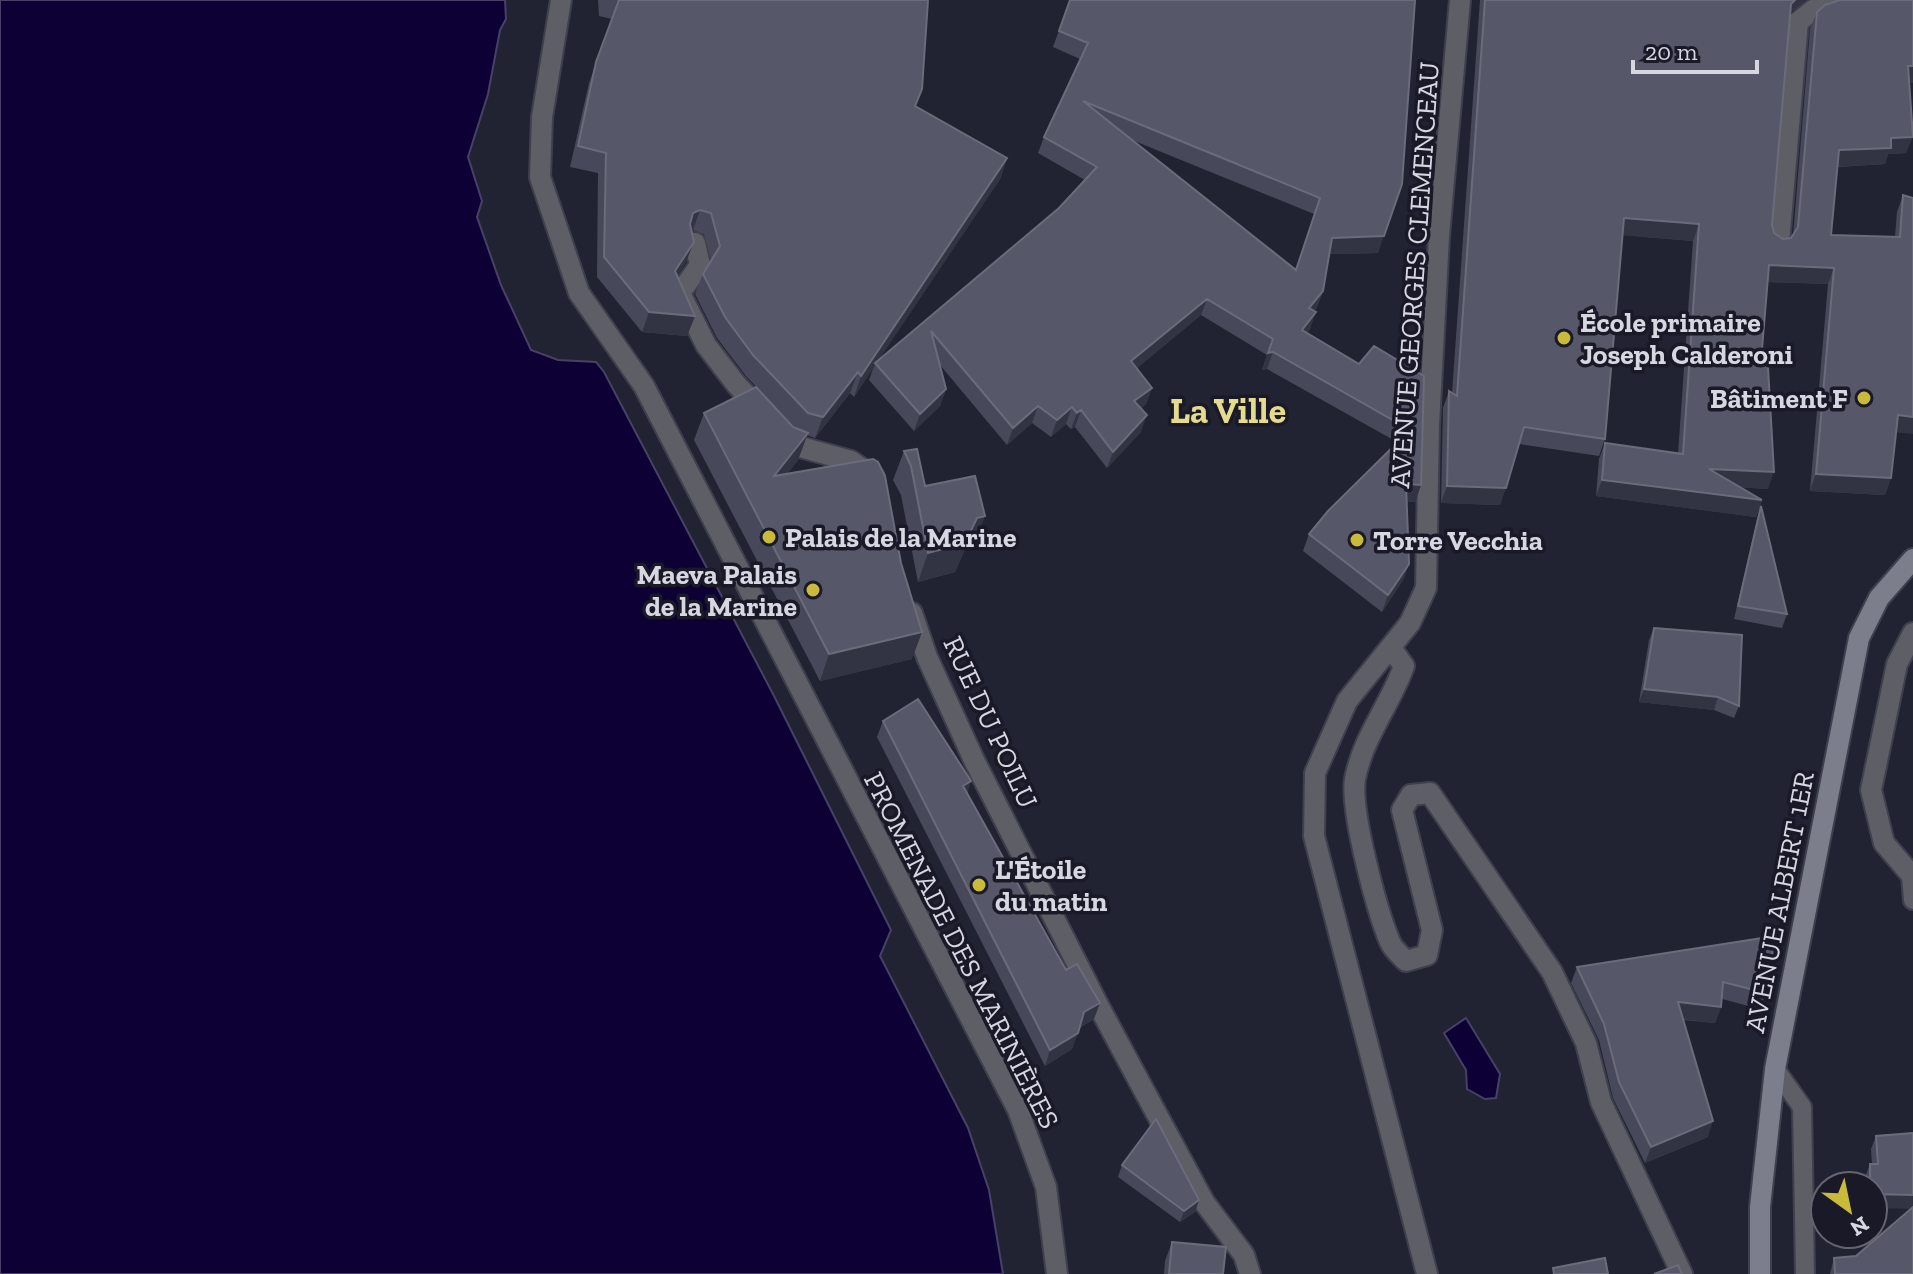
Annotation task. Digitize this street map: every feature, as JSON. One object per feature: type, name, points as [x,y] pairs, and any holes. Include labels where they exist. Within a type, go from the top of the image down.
[{"type":"main road","name":"AVENUE ALBERT 1ER","points":[[1760,1274],[1760,1207],[1775,1069],[1859,638],[1879,598],[1913,559]]},
{"type":"street","name":"PROMENADE DES MARINIÈRES","points":[[561,0],[542,117],[540,177],[579,293],[644,386],[828,748],[1018,1110],[1046,1187],[1057,1274]]},
{"type":"street","name":"AVENUE GEORGES CLEMENCEAU","points":[[1427,1274],[1314,836],[1315,773],[1347,701],[1410,623],[1426,588],[1429,425],[1438,252],[1460,0]]},
{"type":"street","points":[[1779,243],[1798,22],[1813,10],[1849,0]]},
{"type":"street","points":[[695,243],[700,265],[680,293],[706,345],[736,384],[793,445],[851,461],[878,480],[888,498]]},
{"type":"street","name":"RUE DU POILU","points":[[906,589],[927,657],[974,760],[1204,1202],[1244,1255],[1250,1274]]},
{"type":"street","points":[[1912,876],[1884,843],[1871,790],[1897,664],[1913,633]]},
{"type":"street","points":[[1391,648],[1404,666],[1397,687],[1368,737],[1355,782],[1360,828],[1391,944],[1406,961],[1427,955],[1432,930],[1402,810],[1411,795],[1430,793],[1552,972],[1586,1043],[1601,1102],[1682,1274]]},
{"type":"lane","points":[[1912,876],[1913,900]]},
{"type":"lane","points":[[1775,1069],[1802,1107],[1805,1274]]},
{"type":"shaded area","points":[[0,0],[505,0],[506,19],[500,30],[488,94],[468,157],[482,201],[477,217],[501,285],[531,350],[558,360],[596,362],[604,372],[774,696],[891,930],[880,956],[968,1128],[989,1190],[1003,1274],[0,1274]]},
{"type":"shaded area","points":[[1466,1018],[1500,1074],[1496,1098],[1485,1099],[1467,1089],[1466,1070],[1444,1033]]},
{"type":"building","points":[[619,0],[928,0],[922,89],[915,106],[1007,158],[861,376],[858,372],[823,417],[808,413],[753,355],[725,317],[703,274],[720,246],[711,213],[700,210],[693,213],[690,224],[694,242],[675,271],[695,316],[649,312],[604,257],[606,153],[578,146],[596,62]]},
{"type":"building","points":[[1070,0],[1415,0],[1402,184],[1384,236],[1332,238],[1323,291],[1309,308],[1316,312],[1302,330],[1359,364],[1374,346],[1424,376],[1421,485],[1406,484],[1409,564],[1388,595],[1309,534],[1410,430],[1273,352],[1268,353],[1273,339],[1207,299],[1131,361],[1152,388],[1134,401],[1147,415],[1113,452],[1081,410],[1077,413],[1072,407],[1057,420],[1038,406],[1013,428],[931,331],[946,389],[920,414],[875,363],[1059,208],[1097,167],[1044,137],[1088,43],[1059,31]],"holes":[[[1083,101],[1320,198],[1296,270]]]},
{"type":"building","points":[[1485,0],[1795,0],[1791,4],[1772,225],[1774,233],[1783,239],[1791,238],[1798,227],[1817,12],[1825,5],[1840,0],[1913,0],[1913,66],[1908,66],[1913,137],[1891,138],[1891,148],[1839,150],[1831,235],[1900,237],[1903,195],[1913,198],[1913,417],[1898,415],[1891,478],[1816,474],[1834,268],[1769,265],[1762,349],[1767,350],[1774,472],[1709,469],[1762,500],[1602,480],[1605,443],[1683,454],[1699,224],[1624,218],[1605,439],[1524,427],[1506,488],[1447,486],[1449,391],[1457,396]]},
{"type":"building","points":[[756,387],[793,427],[808,433],[774,476],[873,459],[878,462],[885,476],[901,563],[922,632],[829,654],[704,413]]},
{"type":"building","points":[[917,449],[925,486],[975,476],[985,516],[977,518],[965,543],[928,553],[911,466],[904,451]]},
{"type":"building","points":[[1761,506],[1787,614],[1738,606]]},
{"type":"building","points":[[1654,628],[1742,635],[1739,706],[1718,697],[1644,689]]},
{"type":"building","points":[[918,699],[971,781],[963,786],[1066,970],[1077,964],[1100,1003],[1084,1012],[1078,1033],[1050,1050],[883,721]]},
{"type":"building","points":[[1775,936],[1766,993],[1723,982],[1721,1007],[1678,1002],[1713,1121],[1651,1147],[1619,1082],[1604,1024],[1577,967]]},
{"type":"building","points":[[1156,1119],[1199,1200],[1184,1211],[1122,1165]]},
{"type":"building","points":[[1913,1133],[1913,1195],[1889,1194],[1889,1170],[1870,1170],[1870,1164],[1878,1164],[1876,1136]]},
{"type":"building","points":[[1913,1207],[1913,1274],[1835,1274],[1834,1258],[1856,1256],[1863,1250],[1889,1250],[1889,1228]]},
{"type":"building","points":[[1172,1242],[1226,1247],[1223,1274],[1169,1274]]},
{"type":"building","points":[[1605,1258],[1608,1274],[1554,1274],[1553,1268]]},
{"type":"building","points":[[1678,1265],[1682,1274],[1654,1274]]},
{"type":"place","name":"École primaire Joseph Calderoni","points":[[1564,338]]},
{"type":"place","name":"Bâtiment F","points":[[1864,398]]},
{"type":"place","name":"Palais de la Marine","points":[[769,537]]},
{"type":"place","name":"Torre Vecchia","points":[[1357,540]]},
{"type":"place","name":"Maeva Palais de la Marine","points":[[813,590]]},
{"type":"place","name":"L'Étoile du matin","points":[[979,885]]},
{"type":"district","name":"La Ville","points":[[1228,410]]}]
